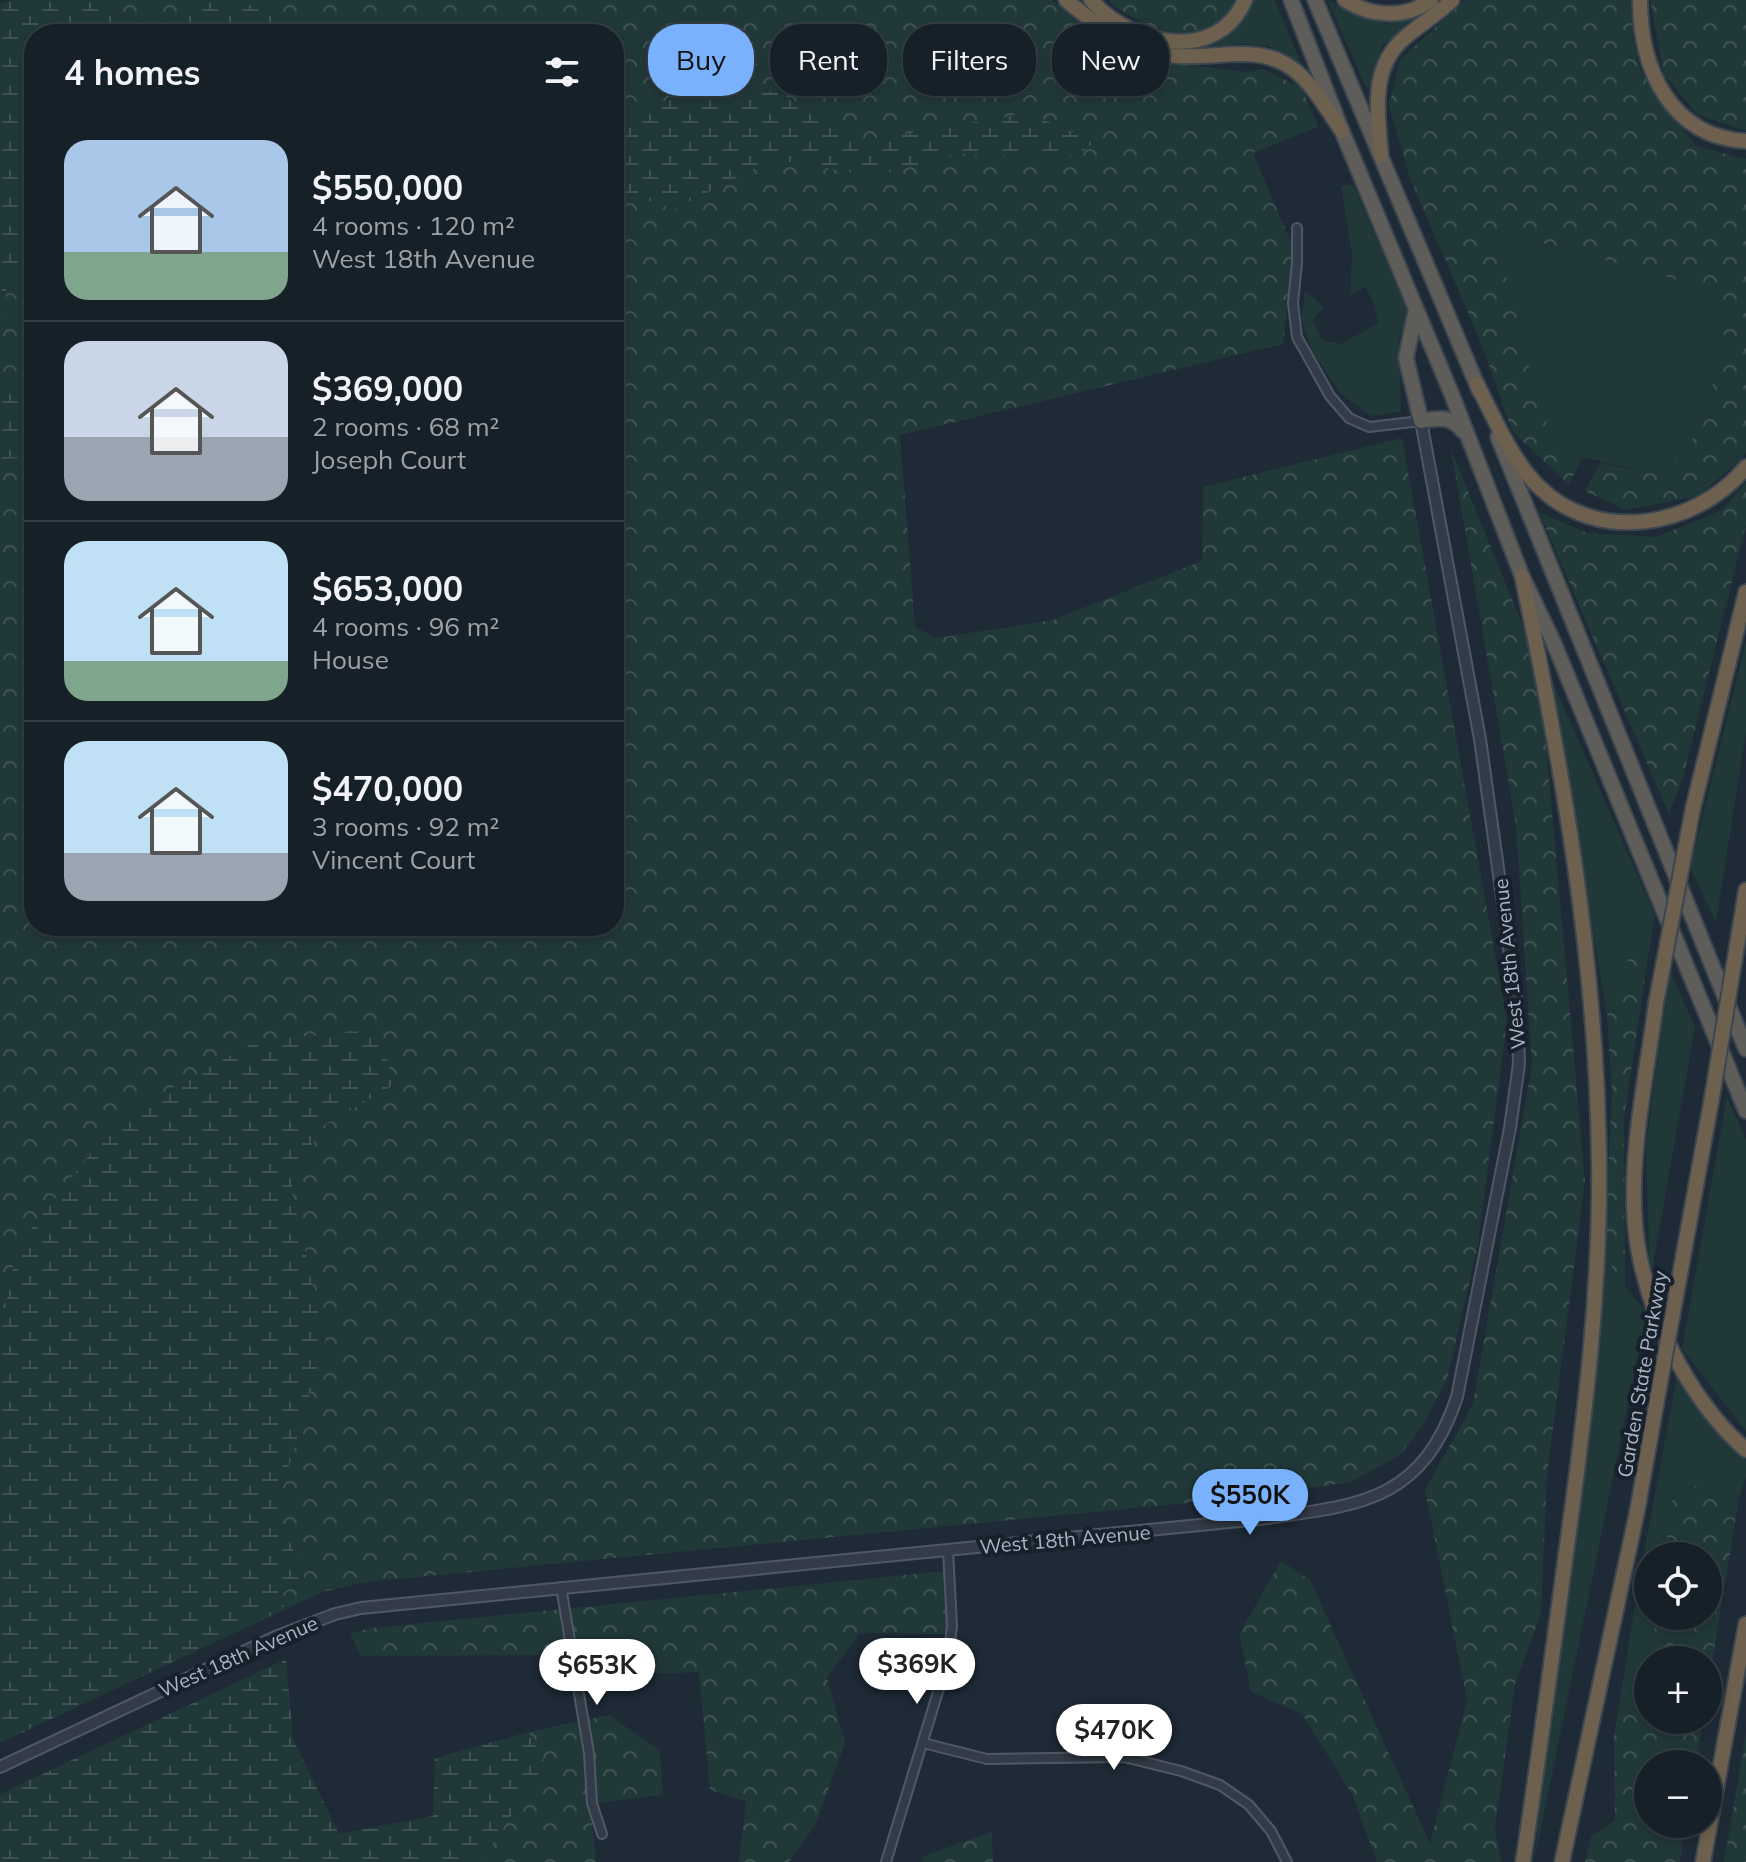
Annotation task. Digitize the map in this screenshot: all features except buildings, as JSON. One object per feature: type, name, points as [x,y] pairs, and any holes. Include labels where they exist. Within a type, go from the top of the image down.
[{"type":"highway","points":[[1066,0],[1112,36],[1144,50],[1189,57],[1256,54],[1279,61],[1295,70],[1313,89],[1342,131]]},
{"type":"highway","points":[[1091,0],[1109,18],[1138,33],[1189,43],[1210,36],[1226,26],[1245,0]]},
{"type":"highway","points":[[1291,0],[1452,395],[1522,576],[1553,641],[1746,1111]]},
{"type":"highway","points":[[1315,0],[1477,384],[1746,1049]]},
{"type":"highway","points":[[1345,0],[1365,10],[1387,14],[1415,9],[1431,0]]},
{"type":"highway","points":[[1381,155],[1377,92],[1386,62],[1399,43],[1452,0]]},
{"type":"highway","points":[[1640,0],[1646,53],[1657,83],[1666,97],[1696,128],[1720,138],[1746,141]]},
{"type":"highway","points":[[1416,309],[1406,358],[1421,421],[1446,418],[1465,434]]},
{"type":"highway","points":[[1477,384],[1511,446],[1538,486],[1560,502],[1597,518],[1635,523],[1672,517],[1714,498],[1746,467]]},
{"type":"highway","points":[[1522,576],[1541,659],[1583,909],[1594,1030],[1599,1160],[1588,1394],[1523,1862]]},
{"type":"highway","points":[[1746,592],[1693,808],[1656,1003],[1635,1196],[1636,1233],[1643,1272],[1658,1322],[1687,1379],[1709,1413],[1746,1450]]},
{"type":"highway","name":"Garden State Parkway","points":[[1562,1862],[1634,1526],[1712,1097],[1746,890]]},
{"type":"highway","points":[[1703,1862],[1746,1624]]},
{"type":"street","points":[[1297,228],[1293,303],[1297,337],[1330,396],[1349,418],[1369,427],[1421,421]]},
{"type":"street","name":"West 18th Avenue","points":[[0,1767],[275,1637],[335,1614],[395,1603],[1210,1525],[1349,1506],[1383,1493],[1407,1478],[1435,1448],[1457,1397],[1510,1128],[1519,1064],[1519,1035],[1480,739],[1421,421]]},
{"type":"street","points":[[886,1862],[951,1643],[948,1550]]},
{"type":"street","points":[[561,1587],[589,1753],[592,1803],[602,1834]]},
{"type":"street","points":[[923,1743],[987,1759],[1134,1758],[1195,1775],[1220,1785],[1249,1805],[1271,1831],[1287,1862]]},
{"type":"green space","points":[[11,0],[87,0],[147,24],[24,24],[24,271],[7,281],[0,343],[0,4]]},
{"type":"green space","points":[[87,0],[217,0],[157,24],[147,24]]},
{"type":"green space","points":[[217,0],[234,0],[278,13],[284,24],[157,24]]},
{"type":"green space","points":[[234,0],[1052,0],[1080,24],[1052,24],[1052,96],[1169,96],[1169,63],[1249,72],[1263,69],[1302,88],[1318,127],[1253,153],[1294,250],[1283,344],[900,435],[915,627],[937,638],[1053,620],[1202,561],[1203,487],[1402,438],[1507,1020],[1478,1244],[1447,1380],[1423,1425],[1401,1454],[1351,1482],[1240,1498],[366,1582],[322,1592],[284,1610],[283,1593],[304,1578],[277,1508],[325,1341],[291,1189],[320,1127],[392,1086],[17,1247],[5,1311],[0,1313],[0,459],[24,458],[24,936],[624,936],[624,193],[675,209],[773,159],[873,176],[962,154],[1076,157],[1095,142],[1028,113],[859,142],[785,96],[887,96],[887,24],[770,24],[770,91],[754,90],[754,24],[648,24],[648,96],[677,96],[624,120],[624,24],[284,24],[278,13]]},
{"type":"green space","points":[[1107,0],[1237,0],[1224,17],[1192,32],[1169,31],[1169,24],[1147,24]]},
{"type":"green space","points":[[1255,0],[1275,0],[1303,68],[1269,46],[1198,47],[1235,27]]},
{"type":"green space","points":[[1327,0],[1355,14],[1386,24],[1421,15],[1382,46],[1368,91]]},
{"type":"green space","points":[[1465,0],[1631,0],[1633,40],[1642,74],[1696,146],[1746,159],[1746,452],[1698,496],[1626,510],[1585,491],[1600,463],[1648,473],[1686,457],[1727,345],[1711,289],[1494,230],[1530,369],[1553,442],[1582,457],[1569,485],[1512,431],[1481,343],[1410,178],[1389,105],[1400,60]]},
{"type":"green space","points":[[1650,0],[1746,0],[1746,131],[1698,115],[1664,75]]},
{"type":"green space","points":[[754,90],[770,91],[770,96],[785,96],[859,142],[1028,113],[1095,142],[1076,157],[962,154],[873,176],[773,159],[675,209],[624,193],[624,120],[677,96],[754,96]]},
{"type":"green space","points":[[1353,184],[1410,317],[1399,339],[1401,412],[1371,416],[1340,393],[1312,351],[1301,319],[1305,291],[1324,307],[1313,320],[1322,340],[1341,344],[1378,323],[1374,303],[1365,287],[1350,295],[1352,254],[1341,186]]},
{"type":"green space","points":[[1493,230],[1711,289],[1727,345],[1686,457],[1648,473],[1582,457],[1553,442]]},
{"type":"green space","points":[[24,271],[24,391],[19,391],[0,372],[7,281]]},
{"type":"green space","points":[[0,372],[19,391],[24,391],[24,458],[0,459]]},
{"type":"green space","points":[[1451,449],[1539,666],[1585,1181],[1547,1475],[1541,1614],[1515,1684],[1495,1829],[1501,1862],[1377,1862],[1352,1794],[1302,1714],[1251,1692],[1239,1634],[1281,1561],[1310,1580],[1430,1844],[1467,1700],[1425,1490],[1473,1404],[1532,1064],[1516,825]]},
{"type":"green space","points":[[1746,482],[1746,525],[1684,774],[1669,814],[1539,512],[1587,533],[1656,537],[1722,510]]},
{"type":"green space","points":[[1746,642],[1746,732],[1716,923],[1690,867]]},
{"type":"green space","points":[[1551,678],[1655,915],[1647,963],[1638,935],[1607,1016]]},
{"type":"green space","points":[[1638,933],[1647,963],[1624,1119],[1625,1287],[1604,1254],[1612,1091],[1607,1016]]},
{"type":"green space","points":[[1669,969],[1695,1027],[1650,1282],[1646,1147]]},
{"type":"green space","points":[[382,1029],[392,1086],[320,1127],[291,1189],[325,1341],[277,1508],[304,1578],[283,1593],[284,1610],[0,1743],[0,1314],[5,1310],[17,1247],[118,1118],[257,1041]]},
{"type":"green space","points":[[1727,1096],[1746,1140],[1746,1431],[1682,1349]]},
{"type":"green space","points":[[1604,1254],[1625,1287],[1647,1312],[1534,1862]]},
{"type":"green space","points":[[1677,1376],[1723,1440],[1746,1460],[1746,1477],[1739,1498],[1689,1485],[1671,1502],[1667,1542],[1646,1542]]},
{"type":"green space","points":[[1689,1485],[1739,1498],[1722,1602],[1722,1542],[1667,1542],[1671,1502]]},
{"type":"green space","points":[[945,1571],[950,1634],[859,1633],[827,1678],[845,1743],[816,1824],[789,1862],[739,1862],[746,1801],[710,1790],[699,1672],[556,1678],[555,1655],[361,1656],[350,1633],[372,1628]]},
{"type":"green space","points":[[1634,1611],[1634,1630],[1654,1630],[1648,1646],[1634,1646],[1634,1683],[1614,1736]]},
{"type":"green space","points":[[1654,1630],[1717,1630],[1715,1646],[1648,1646]]},
{"type":"green space","points":[[286,1659],[293,1739],[339,1834],[433,1816],[435,1758],[529,1732],[546,1765],[480,1862],[0,1862],[0,1794]]},
{"type":"green space","points":[[1634,1683],[1634,1734],[1701,1734],[1698,1750],[1634,1750],[1634,1838],[1684,1838],[1680,1862],[1585,1862],[1591,1837],[1615,1820],[1614,1736]]},
{"type":"green space","points":[[609,1715],[660,1751],[663,1795],[590,1804],[596,1862],[480,1862],[545,1765],[529,1732]]},
{"type":"green space","points":[[1746,1733],[1746,1862],[1724,1862]]},
{"type":"green space","points":[[992,1832],[993,1862],[923,1862],[921,1857]]}]
